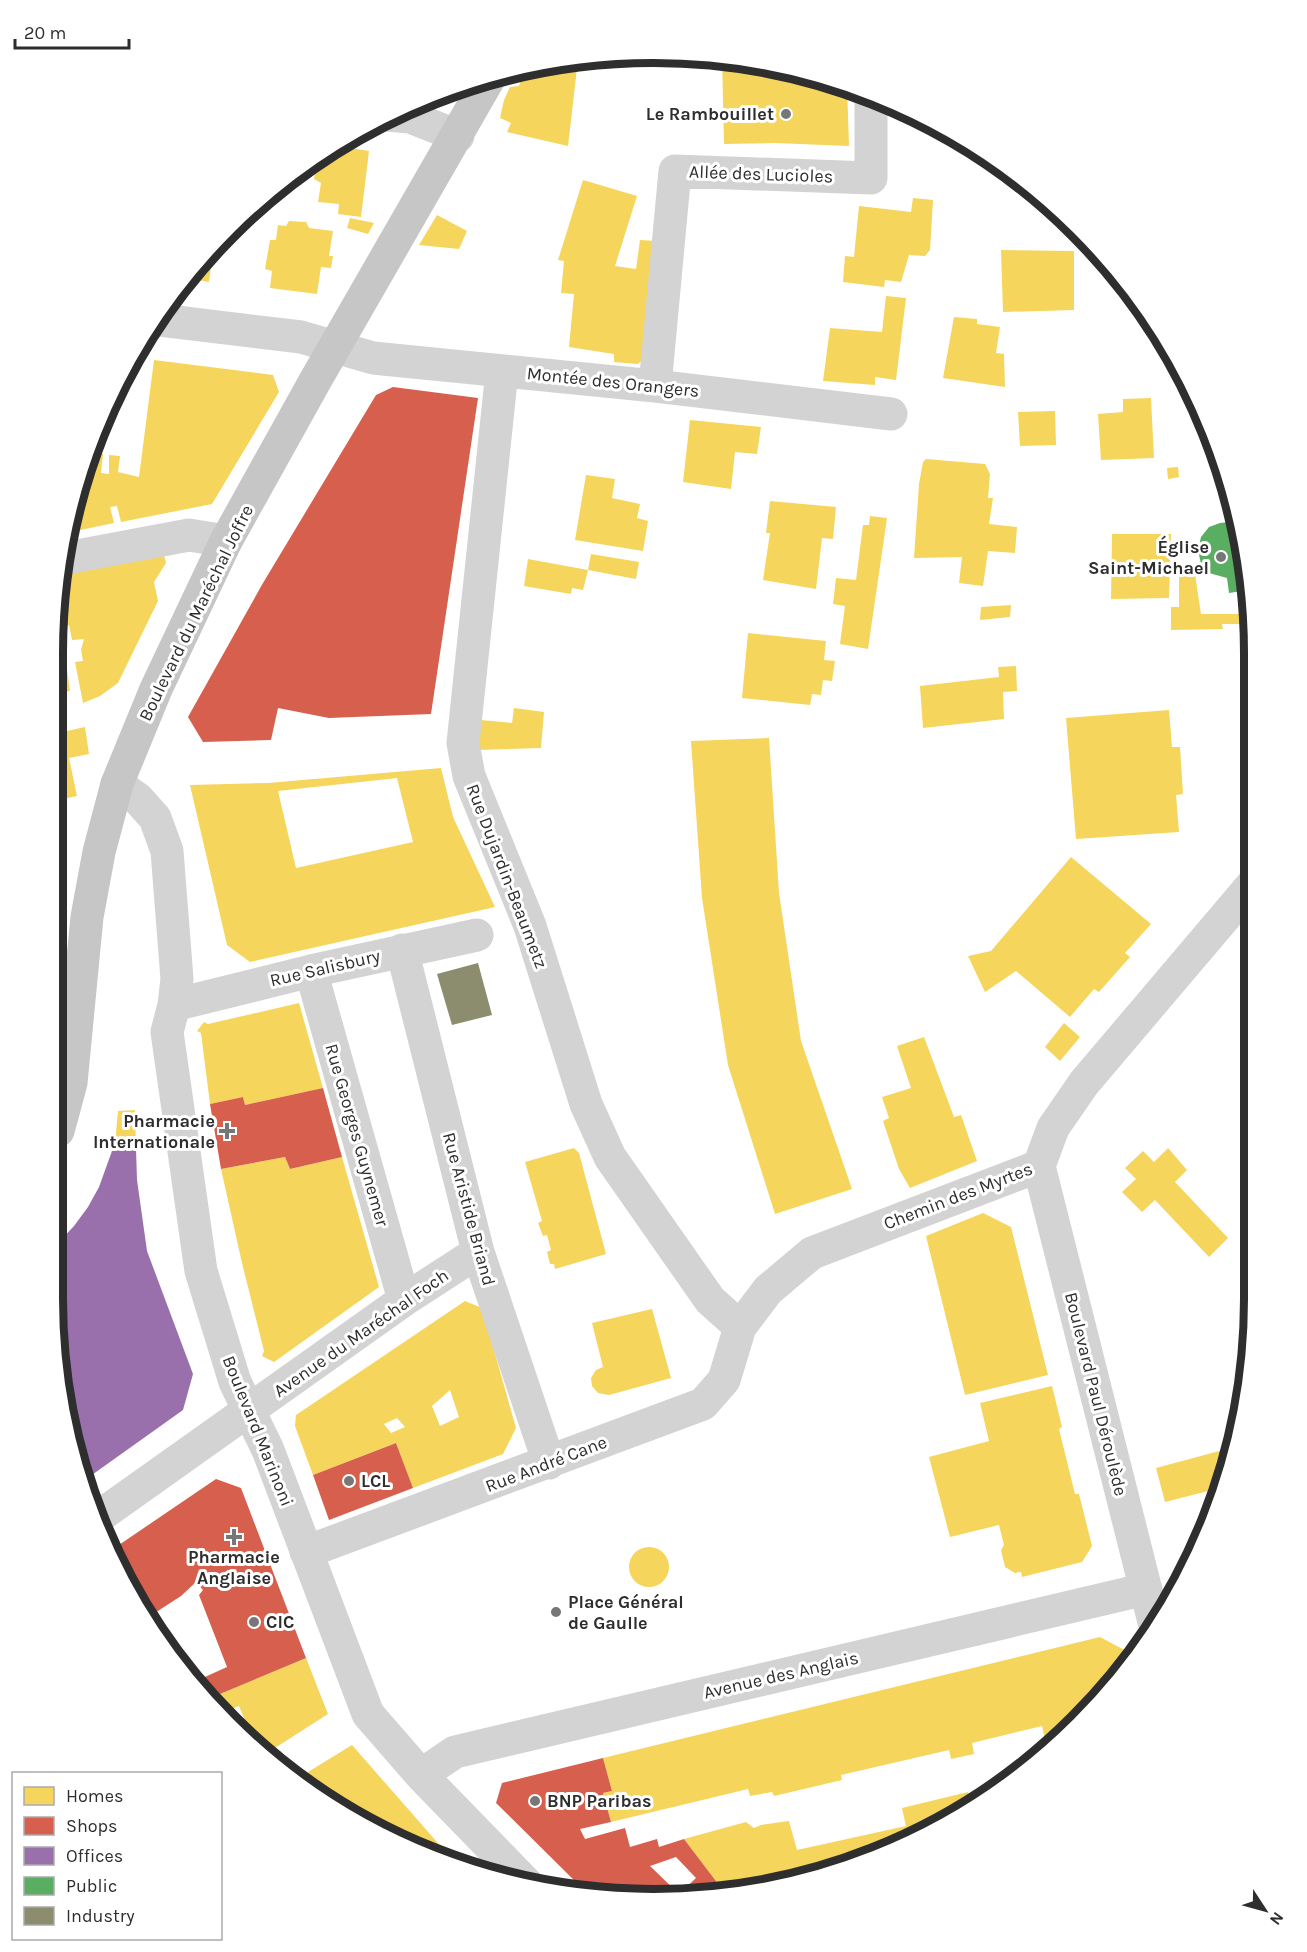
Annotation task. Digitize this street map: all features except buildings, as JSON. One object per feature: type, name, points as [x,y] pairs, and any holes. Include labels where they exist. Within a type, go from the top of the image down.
[{"type":"main road","name":"Boulevard du Maréchal Joffre","points":[[63,1113],[71,1083],[87,917],[99,852],[117,784],[156,689],[226,541],[485,88]]},
{"type":"street","name":"Allée des Lucioles","points":[[655,386],[675,171],[871,178],[871,105]]},
{"type":"street","points":[[408,117],[458,136]]},
{"type":"street","name":"Montée des Orangers","points":[[166,321],[302,337],[374,358],[655,386],[891,414]]},
{"type":"street","name":"Rue Dujardin-Beaumetz","points":[[502,371],[462,743],[469,776],[530,926],[586,1104],[610,1157],[710,1300],[740,1327]]},
{"type":"street","points":[[71,557],[189,535],[226,541]]},
{"type":"street","name":"Boulevard Marinoni","points":[[117,784],[138,799],[155,818],[167,851],[177,979],[174,1005],[167,1032],[201,1271],[235,1382],[268,1450],[368,1714],[516,1873]]},
{"type":"street","name":"Chemin des Myrtes","points":[[740,1327],[768,1290],[812,1252],[1039,1166],[1053,1128],[1084,1083],[1244,894]]},
{"type":"street","name":"Rue Salisbury","points":[[174,1005],[311,971],[477,935]]},
{"type":"street","name":"Rue Aristide Briand","points":[[402,950],[478,1252],[549,1463]]},
{"type":"street","name":"Rue Georges Guynemer","points":[[311,971],[404,1299]]},
{"type":"street","name":"Boulevard Paul Déroulède","points":[[1039,1166],[1152,1614]]},
{"type":"street","name":"Avenue du Maréchal Foch","points":[[104,1513],[404,1299],[478,1252]]},
{"type":"street","name":"Rue André Cane","points":[[306,1552],[703,1404],[724,1380],[740,1327]]},
{"type":"street","name":"Avenue des Anglais","points":[[422,1774],[455,1752],[1146,1589]]},
{"type":"place","name":"Le Rambouillet","points":[[786,114]]},
{"type":"place","name":"Église Saint-Michael","points":[[1221,557]]},
{"type":"place","name":"Pharmacie Internationale","points":[[227,1131]]},
{"type":"place","name":"LCL","points":[[349,1481]]},
{"type":"place","name":"Pharmacie Anglaise","points":[[234,1537]]},
{"type":"place","name":"Place Général de Gaulle","points":[[556,1612]]},
{"type":"place","name":"CIC","points":[[254,1622]]},
{"type":"place","name":"BNP Paribas","points":[[535,1801]]}]
